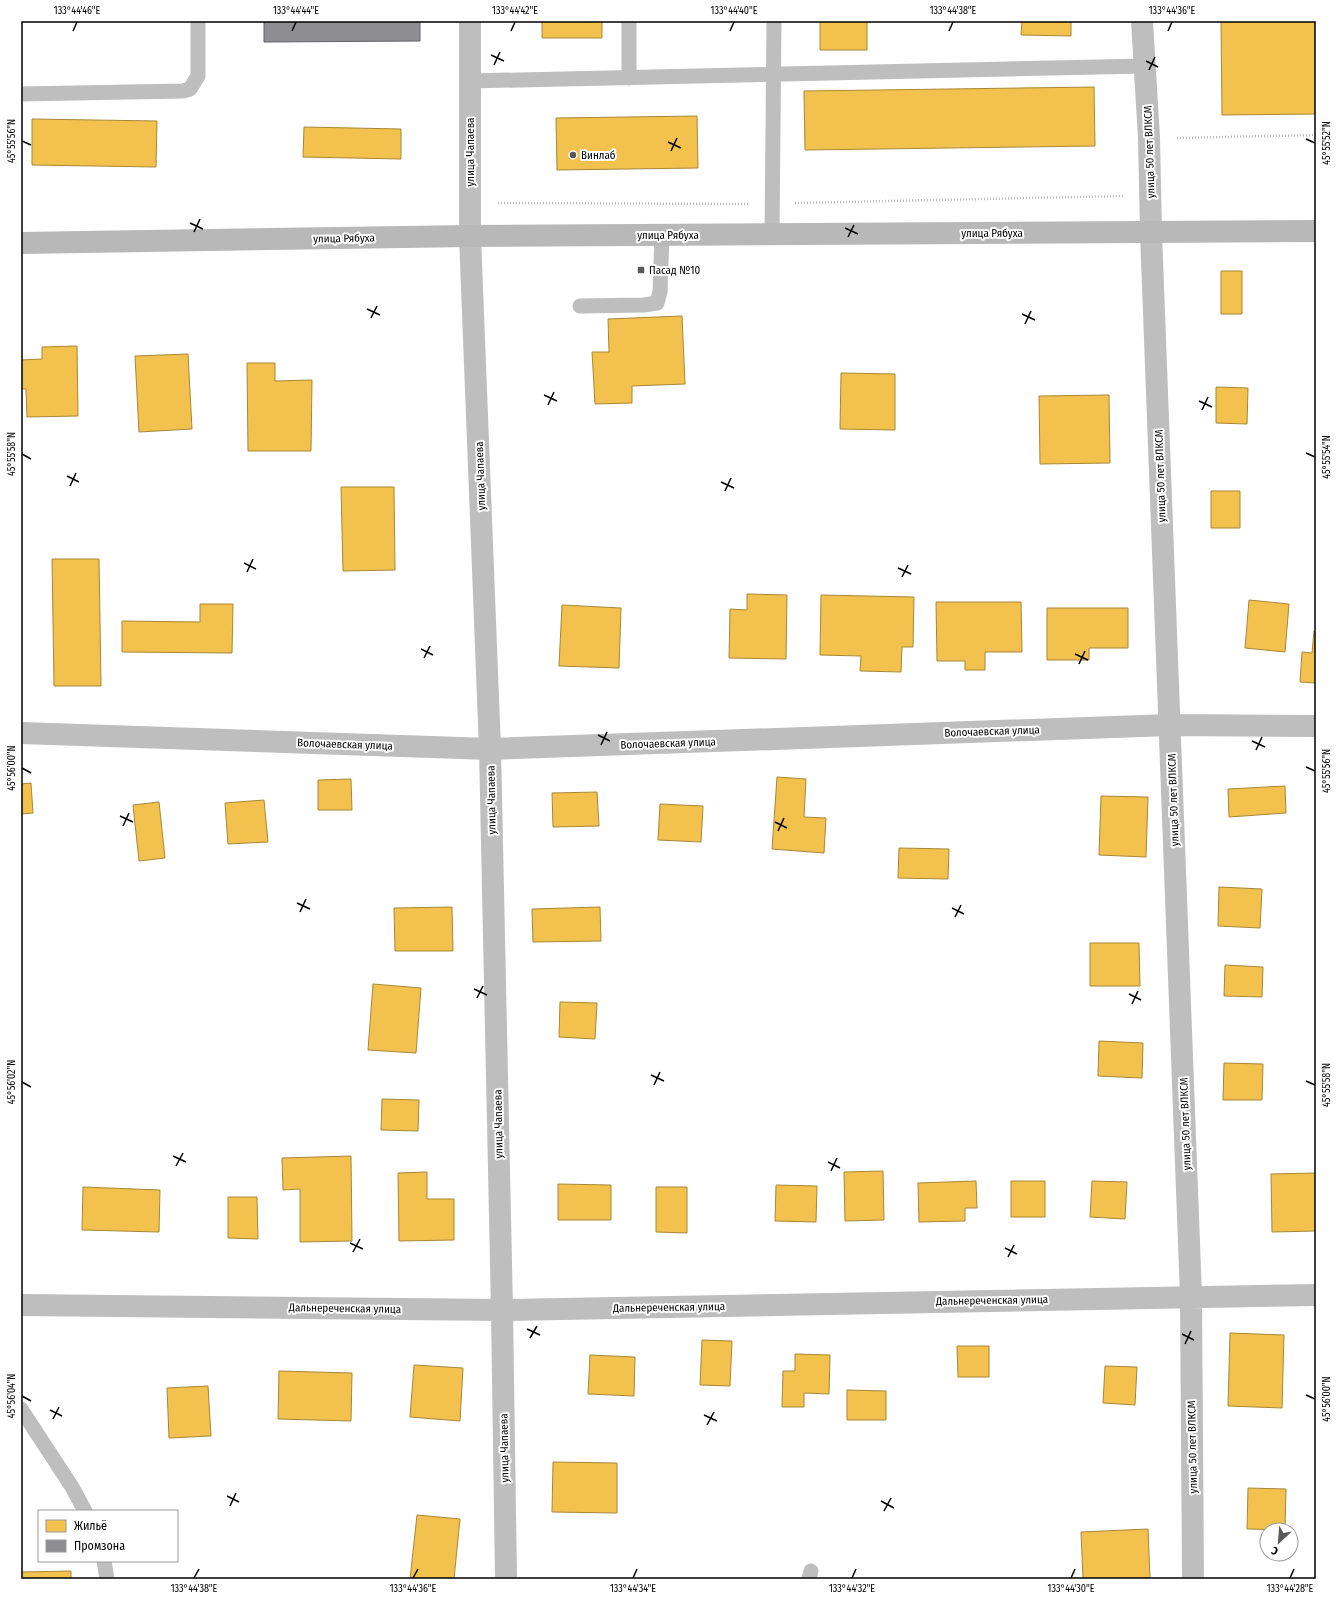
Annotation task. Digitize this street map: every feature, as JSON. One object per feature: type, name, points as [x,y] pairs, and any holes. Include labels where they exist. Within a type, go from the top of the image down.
[{"type":"main road","name":"улица Рябуха","points":[[21,242],[470,236],[1316,231]]},
{"type":"street","name":"улица Чапаева","points":[[470,21],[470,236],[490,749],[506,1579]]},
{"type":"street","name":"улица 50 лет ВЛКСМ","points":[[1142,21],[1149,138],[1151,232],[1191,1296],[1193,1579]]},
{"type":"street","name":"Волочаевская улица","points":[[21,733],[490,749],[1170,725],[1316,726]]},
{"type":"street","name":"Дальнереченская улица","points":[[21,1305],[502,1310],[1191,1296],[1316,1295]]},
{"type":"lane","points":[[21,94],[183,91],[190,89],[198,76],[198,21]]},
{"type":"lane","points":[[629,21],[629,78]]},
{"type":"lane","points":[[772,234],[774,21]]},
{"type":"lane","points":[[470,81],[1145,66]]},
{"type":"lane","points":[[580,306],[644,305],[657,303],[660,292],[662,235]]},
{"type":"lane","points":[[21,1409],[72,1487],[84,1510]]},
{"type":"lane","points":[[104,1562],[107,1579]]},
{"type":"path","points":[[1149,138],[1316,135]]},
{"type":"building: Жильё","points":[[542,21],[602,21],[602,38],[542,38]]},
{"type":"building: Жильё","points":[[820,21],[867,21],[867,50],[820,50]]},
{"type":"building: Жильё","points":[[1022,21],[1071,21],[1071,36],[1021,35]]},
{"type":"building: Жильё","points":[[1221,21],[1316,21],[1316,114],[1222,115]]},
{"type":"building: Жильё","points":[[1094,87],[1095,146],[805,150],[804,91]]},
{"type":"building: Жильё","points":[[697,116],[698,168],[557,170],[556,118]]},
{"type":"building: Жильё","points":[[32,119],[157,121],[156,167],[32,165]]},
{"type":"building: Жильё","points":[[304,127],[401,129],[401,159],[303,157]]},
{"type":"building: Жильё","points":[[1221,271],[1242,271],[1242,314],[1221,314]]},
{"type":"building: Жильё","points":[[682,316],[685,384],[632,386],[632,403],[595,404],[592,352],[609,352],[608,319]]},
{"type":"building: Жильё","points":[[77,346],[78,416],[27,417],[26,389],[21,389],[21,360],[42,359],[42,347]]},
{"type":"building: Жильё","points":[[188,354],[192,429],[139,432],[135,356]]},
{"type":"building: Жильё","points":[[247,363],[275,363],[275,381],[312,380],[311,451],[248,451]]},
{"type":"building: Жильё","points":[[841,373],[895,374],[895,430],[840,429]]},
{"type":"building: Жильё","points":[[1216,387],[1248,388],[1247,424],[1216,423]]},
{"type":"building: Жильё","points":[[1109,395],[1110,463],[1040,464],[1039,396]]},
{"type":"building: Жильё","points":[[341,487],[394,487],[395,570],[343,571]]},
{"type":"building: Жильё","points":[[1211,491],[1240,491],[1240,528],[1211,528]]},
{"type":"building: Жильё","points":[[52,559],[99,559],[101,686],[54,686]]},
{"type":"building: Жильё","points":[[747,594],[787,595],[786,659],[729,658],[730,609],[747,610]]},
{"type":"building: Жильё","points":[[821,595],[914,597],[913,647],[902,647],[901,672],[860,671],[861,656],[820,655]]},
{"type":"building: Жильё","points":[[1249,600],[1289,604],[1285,652],[1245,648]]},
{"type":"building: Жильё","points":[[936,602],[1021,602],[1022,652],[985,652],[985,670],[965,670],[965,661],[937,661]]},
{"type":"building: Жильё","points":[[200,604],[233,604],[232,653],[122,652],[122,621],[200,622]]},
{"type":"building: Жильё","points":[[562,605],[621,608],[619,668],[559,666]]},
{"type":"building: Жильё","points":[[1047,608],[1128,608],[1128,648],[1089,648],[1089,660],[1047,660]]},
{"type":"building: Жильё","points":[[1314,631],[1316,632],[1316,683],[1300,682],[1302,652],[1312,653]]},
{"type":"building: Жильё","points":[[777,777],[806,779],[804,817],[826,818],[824,853],[772,849]]},
{"type":"building: Жильё","points":[[351,779],[352,810],[318,810],[318,780]]},
{"type":"building: Жильё","points":[[31,783],[33,813],[21,814],[21,784]]},
{"type":"building: Жильё","points":[[1285,786],[1286,813],[1229,817],[1228,789]]},
{"type":"building: Жильё","points":[[597,792],[599,826],[553,827],[552,793]]},
{"type":"building: Жильё","points":[[1101,796],[1148,797],[1146,857],[1099,855]]},
{"type":"building: Жильё","points":[[264,800],[268,842],[228,844],[225,803]]},
{"type":"building: Жильё","points":[[159,802],[165,858],[139,861],[133,805]]},
{"type":"building: Жильё","points":[[660,804],[703,806],[701,842],[658,840]]},
{"type":"building: Жильё","points":[[899,848],[949,849],[948,879],[898,878]]},
{"type":"building: Жильё","points":[[1219,887],[1262,889],[1260,928],[1218,926]]},
{"type":"building: Жильё","points":[[452,907],[453,951],[395,951],[394,908]]},
{"type":"building: Жильё","points":[[600,907],[601,941],[533,942],[532,909]]},
{"type":"building: Жильё","points":[[1090,943],[1139,943],[1140,986],[1090,986]]},
{"type":"building: Жильё","points":[[1225,965],[1263,967],[1262,997],[1224,996]]},
{"type":"building: Жильё","points":[[373,984],[421,988],[416,1053],[368,1050]]},
{"type":"building: Жильё","points":[[560,1002],[597,1003],[595,1039],[559,1037]]},
{"type":"building: Жильё","points":[[1099,1041],[1143,1043],[1142,1078],[1098,1076]]},
{"type":"building: Жильё","points":[[1224,1063],[1263,1064],[1262,1100],[1223,1100]]},
{"type":"building: Жильё","points":[[382,1099],[419,1100],[418,1131],[381,1130]]},
{"type":"building: Жильё","points":[[351,1156],[352,1241],[300,1242],[300,1189],[283,1190],[282,1158]]},
{"type":"building: Жильё","points":[[883,1171],[884,1220],[845,1221],[844,1172]]},
{"type":"building: Жильё","points":[[427,1172],[427,1199],[454,1199],[454,1240],[399,1241],[398,1173]]},
{"type":"building: Жильё","points":[[1316,1173],[1316,1231],[1272,1232],[1271,1174]]},
{"type":"building: Жильё","points":[[976,1181],[977,1208],[965,1208],[965,1221],[919,1222],[918,1183]]},
{"type":"building: Жильё","points":[[1011,1181],[1045,1181],[1045,1217],[1011,1217]]},
{"type":"building: Жильё","points":[[1092,1181],[1127,1182],[1125,1219],[1090,1217]]},
{"type":"building: Жильё","points":[[558,1184],[611,1185],[611,1220],[558,1220]]},
{"type":"building: Жильё","points":[[776,1185],[817,1186],[816,1222],[775,1221]]},
{"type":"building: Жильё","points":[[83,1187],[160,1190],[159,1232],[82,1230]]},
{"type":"building: Жильё","points":[[656,1187],[687,1187],[687,1233],[656,1232]]},
{"type":"building: Жильё","points":[[228,1197],[257,1197],[258,1239],[228,1238]]},
{"type":"building: Жильё","points":[[1230,1333],[1284,1335],[1282,1408],[1228,1406]]},
{"type":"building: Жильё","points":[[702,1340],[732,1341],[730,1386],[700,1385]]},
{"type":"building: Жильё","points":[[957,1346],[989,1346],[989,1377],[958,1377]]},
{"type":"building: Жильё","points":[[795,1354],[830,1355],[829,1394],[804,1393],[804,1407],[782,1407],[783,1371],[795,1371]]},
{"type":"building: Жильё","points":[[590,1355],[635,1357],[634,1396],[588,1394]]},
{"type":"building: Жильё","points":[[414,1365],[463,1368],[460,1421],[410,1417]]},
{"type":"building: Жильё","points":[[1105,1366],[1137,1367],[1135,1405],[1103,1403]]},
{"type":"building: Жильё","points":[[279,1371],[352,1373],[351,1421],[278,1419]]},
{"type":"building: Жильё","points":[[208,1386],[211,1436],[169,1438],[167,1388]]},
{"type":"building: Жильё","points":[[847,1390],[886,1391],[886,1420],[847,1420]]},
{"type":"building: Жильё","points":[[553,1462],[617,1463],[617,1513],[552,1512]]},
{"type":"building: Жильё","points":[[1248,1488],[1286,1489],[1285,1522],[1259,1522],[1259,1529],[1247,1529]]},
{"type":"building: Жильё","points":[[417,1515],[460,1519],[454,1579],[410,1579]]},
{"type":"building: Жильё","points":[[1148,1529],[1150,1578],[1083,1579],[1081,1532]]},
{"type":"building: Жильё","points":[[71,1571],[71,1579],[21,1579],[21,1572]]},
{"type":"building: Промзона","points":[[264,21],[420,21],[420,41],[264,42]]},
{"type":"place","name":"Винлаб","points":[[573,155]]},
{"type":"place","name":"Пасад №10","points":[[641,270]]}]
